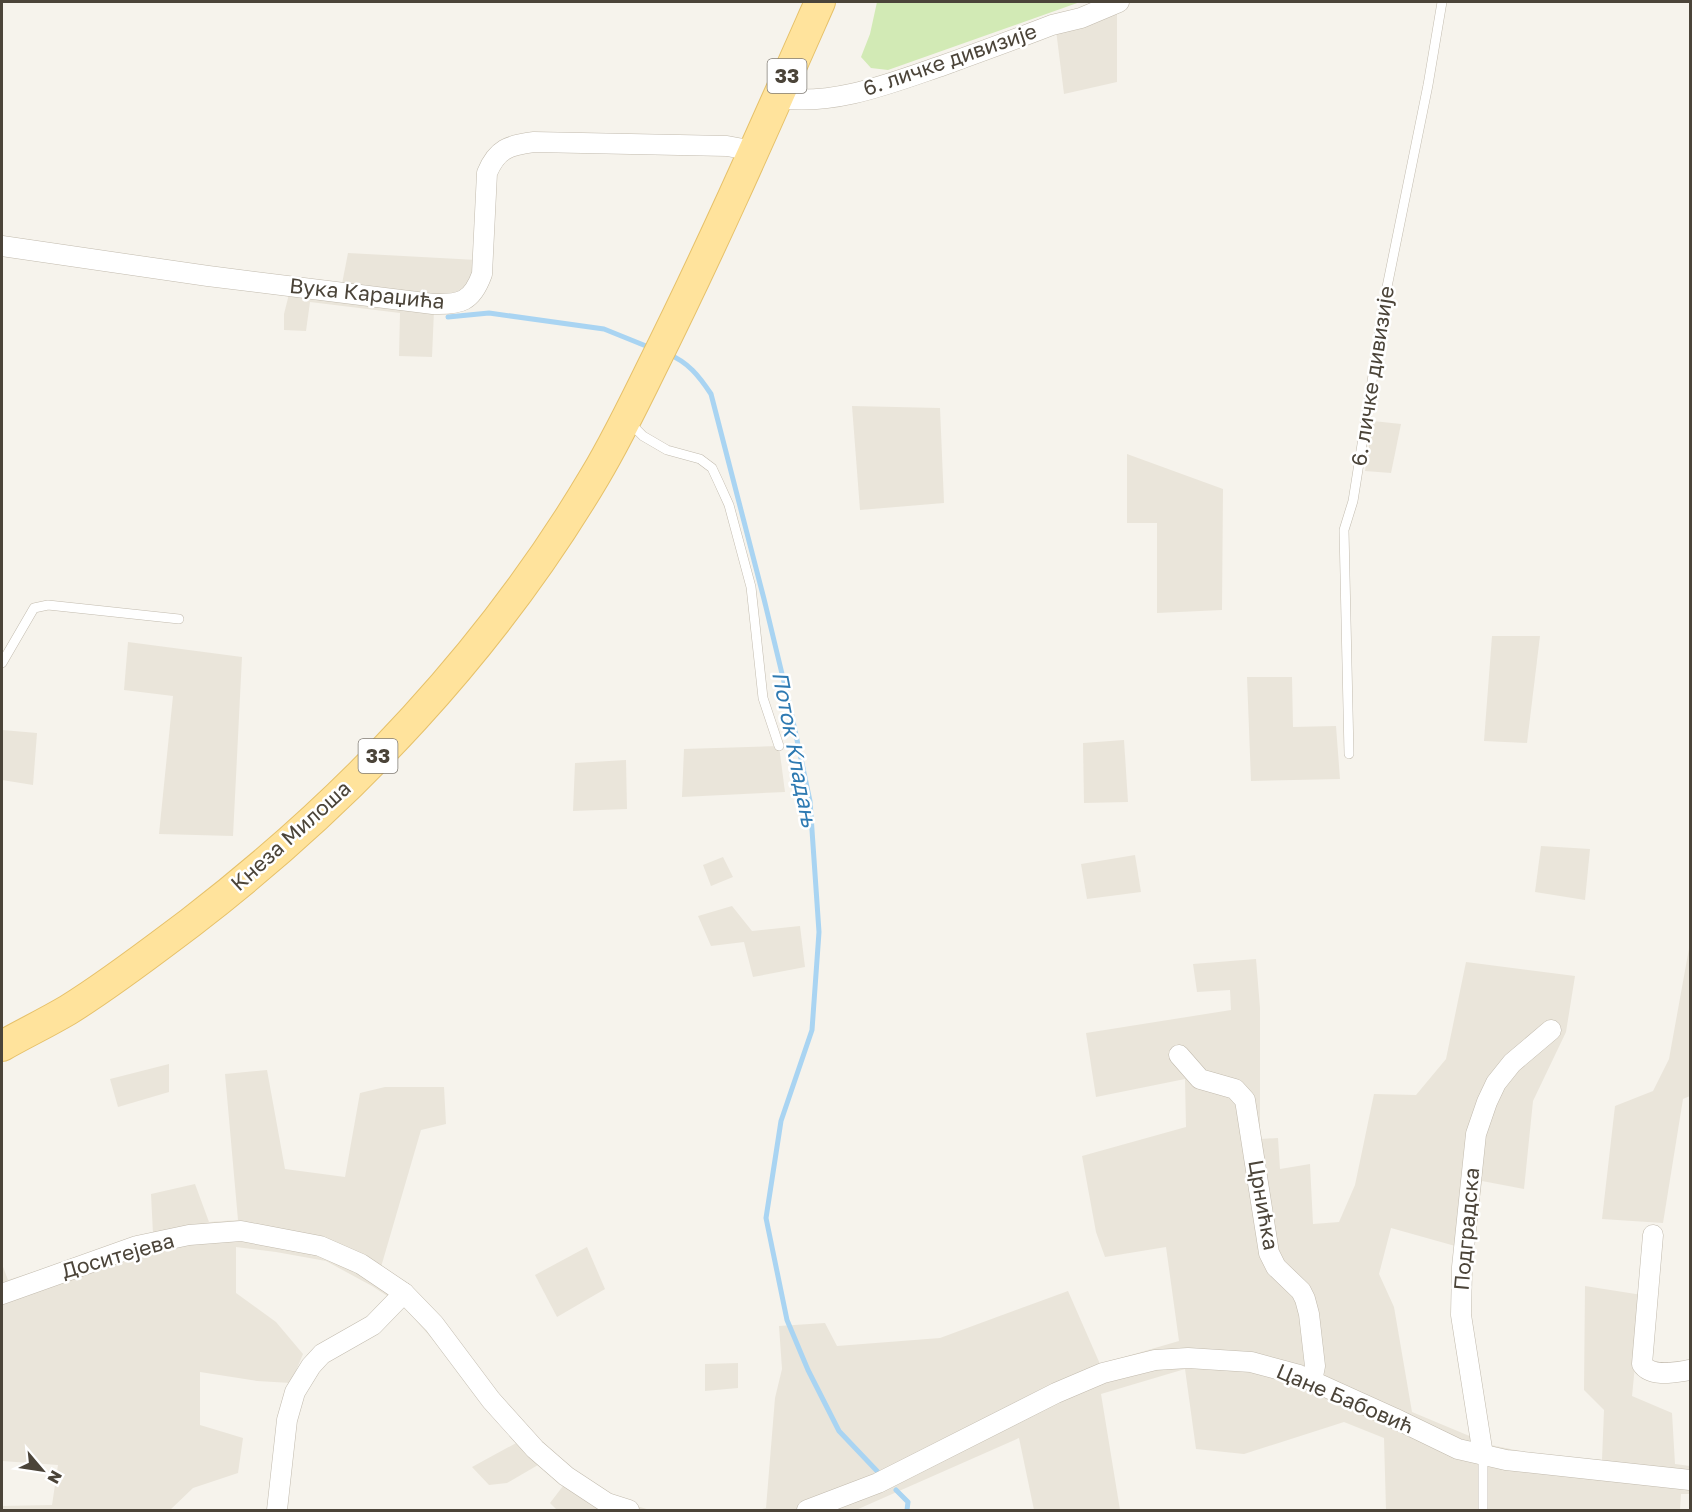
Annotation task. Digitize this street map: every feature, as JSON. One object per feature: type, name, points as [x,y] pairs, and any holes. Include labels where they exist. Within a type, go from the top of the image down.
[{"type":"main road","name":"33","points":[[754,151],[820,2]]},
{"type":"main road","name":"Кнеза Милоша","points":[[2,1046],[110,983],[245,879],[292,839],[372,763],[428,703],[514,597],[594,478],[627,419],[671,330],[754,151]]},
{"type":"street","name":"6. личке дивизије","points":[[778,98],[795,100],[836,97],[870,90],[1052,24],[1081,18],[1119,2]]},
{"type":"street","name":"Вука Караџића","points":[[2,246],[208,276],[433,304],[453,304],[466,298],[478,285],[482,274],[487,173],[495,158],[512,144],[534,142],[715,146],[754,151]]},
{"type":"street","name":"Подградска","points":[[1483,1455],[1461,1314],[1462,1267],[1476,1134],[1496,1083],[1512,1063],[1551,1030]]},
{"type":"street","name":"Црнићка","points":[[1179,1055],[1200,1078],[1235,1089],[1245,1100],[1269,1253],[1276,1267],[1301,1291],[1309,1314],[1316,1366],[1312,1381]]},
{"type":"street","name":"Доситејева","points":[[2,1294],[137,1246],[189,1235],[241,1232],[320,1246],[361,1264],[404,1293],[434,1324],[491,1400],[535,1449],[566,1476],[607,1503],[629,1510]]},
{"type":"street","points":[[1653,1235],[1642,1364],[1645,1369],[1653,1372],[1690,1370]]},
{"type":"street","points":[[277,1510],[287,1420],[301,1379],[322,1354],[373,1325],[404,1293]]},
{"type":"street","name":"Цане Бабовић","points":[[807,1510],[878,1483],[1056,1393],[1103,1373],[1155,1360],[1188,1358],[1251,1362],[1299,1375],[1458,1449],[1506,1460],[1690,1480]]},
{"type":"lane","name":"6. личке дивизије","points":[[1348,754],[1344,530],[1353,501],[1387,287],[1428,85],[1442,2]]},
{"type":"lane","points":[[627,419],[643,436],[667,450],[700,459],[712,468],[719,483],[729,505],[751,587],[762,698],[779,746]]},
{"type":"lane","points":[[2,663],[34,608],[48,605],[179,619]]},
{"type":"lane","points":[[1483,1455],[1483,1510]]},
{"type":"shaded area","points":[[1117,13],[1117,82],[1064,94],[1056,30]]},
{"type":"shaded area","points":[[348,253],[477,260],[473,287],[434,310],[432,357],[399,356],[400,313],[310,302],[306,331],[284,330],[284,314],[292,282],[341,289]]},
{"type":"shaded area","points":[[852,406],[940,408],[944,503],[860,510]]},
{"type":"shaded area","points":[[1373,421],[1401,424],[1391,473],[1365,471]]},
{"type":"shaded area","points":[[1127,454],[1223,489],[1222,610],[1157,613],[1157,523],[1127,523]]},
{"type":"shaded area","points":[[1492,636],[1540,636],[1527,743],[1484,741]]},
{"type":"shaded area","points":[[128,642],[242,657],[233,836],[159,834],[173,696],[124,690]]},
{"type":"shaded area","points":[[1247,677],[1292,677],[1293,727],[1336,726],[1340,779],[1251,781]]},
{"type":"shaded area","points":[[2,730],[37,733],[33,785],[2,780]]},
{"type":"shaded area","points":[[1124,740],[1128,802],[1084,803],[1083,743]]},
{"type":"shaded area","points":[[779,746],[785,792],[682,797],[684,749]]},
{"type":"shaded area","points":[[626,760],[627,809],[573,811],[575,763]]},
{"type":"shaded area","points":[[1541,846],[1590,849],[1585,900],[1535,892]]},
{"type":"shaded area","points":[[1135,855],[1141,892],[1087,899],[1081,864]]},
{"type":"shaded area","points":[[723,857],[733,877],[711,886],[703,865]]},
{"type":"shaded area","points":[[732,906],[752,931],[800,926],[805,967],[753,977],[744,942],[711,946],[698,916]]},
{"type":"shaded area","points":[[1690,943],[1690,1096],[1683,1099],[1663,1223],[1602,1219],[1615,1106],[1653,1091],[1669,1059]]},
{"type":"shaded area","points":[[1256,959],[1260,1008],[1260,1139],[1278,1138],[1280,1169],[1310,1164],[1313,1224],[1339,1222],[1355,1185],[1374,1094],[1416,1095],[1446,1059],[1466,962],[1575,976],[1566,1032],[1533,1101],[1524,1189],[1482,1181],[1473,1251],[1391,1228],[1379,1274],[1394,1307],[1412,1412],[1491,1445],[1549,1457],[1602,1460],[1604,1410],[1584,1390],[1585,1286],[1642,1295],[1632,1396],[1672,1413],[1675,1464],[1690,1466],[1690,1494],[1681,1494],[1680,1510],[1386,1510],[1384,1438],[1344,1422],[1244,1454],[1196,1449],[1185,1369],[1101,1394],[1120,1510],[1034,1510],[1019,1438],[856,1510],[758,1510],[766,1508],[775,1398],[782,1369],[779,1326],[825,1323],[837,1346],[940,1338],[1068,1291],[1100,1364],[1179,1341],[1166,1247],[1105,1257],[1096,1232],[1082,1156],[1186,1127],[1185,1079],[1096,1097],[1086,1033],[1231,1010],[1230,990],[1197,992],[1193,964]]},
{"type":"shaded area","points":[[169,1064],[169,1092],[118,1107],[110,1079]]},
{"type":"shaded area","points":[[267,1070],[285,1169],[345,1177],[360,1093],[385,1087],[444,1087],[446,1124],[421,1130],[381,1267],[545,1447],[595,1488],[630,1504],[650,1510],[557,1510],[550,1503],[563,1486],[538,1465],[507,1483],[489,1485],[472,1467],[518,1442],[464,1375],[404,1307],[372,1286],[326,1261],[236,1247],[236,1293],[276,1322],[303,1354],[291,1383],[257,1381],[200,1372],[200,1425],[243,1438],[238,1473],[193,1488],[170,1510],[2,1510],[2,1506],[52,1505],[58,1465],[2,1461],[2,1264],[8,1280],[153,1234],[151,1194],[195,1184],[209,1222],[238,1220],[225,1074]]},
{"type":"shaded area","points":[[587,1247],[605,1289],[557,1317],[535,1275]]},
{"type":"shaded area","points":[[738,1363],[738,1388],[705,1391],[705,1364]]},
{"type":"green space","points":[[877,2],[1080,2],[888,70],[871,68],[861,57],[870,34]]},
{"type":"waterway","name":"Поток Кладањ","points":[[448,317],[489,313],[604,329],[651,348]]},
{"type":"waterway","name":"Поток Кладањ","points":[[668,354],[692,370],[711,394],[764,599],[810,801],[819,932],[812,1030],[781,1121],[766,1218],[787,1320],[808,1370],[839,1431],[877,1471]]},
{"type":"waterway","name":"Поток Кладањ","points":[[896,1490],[908,1502],[907,1510]]}]
